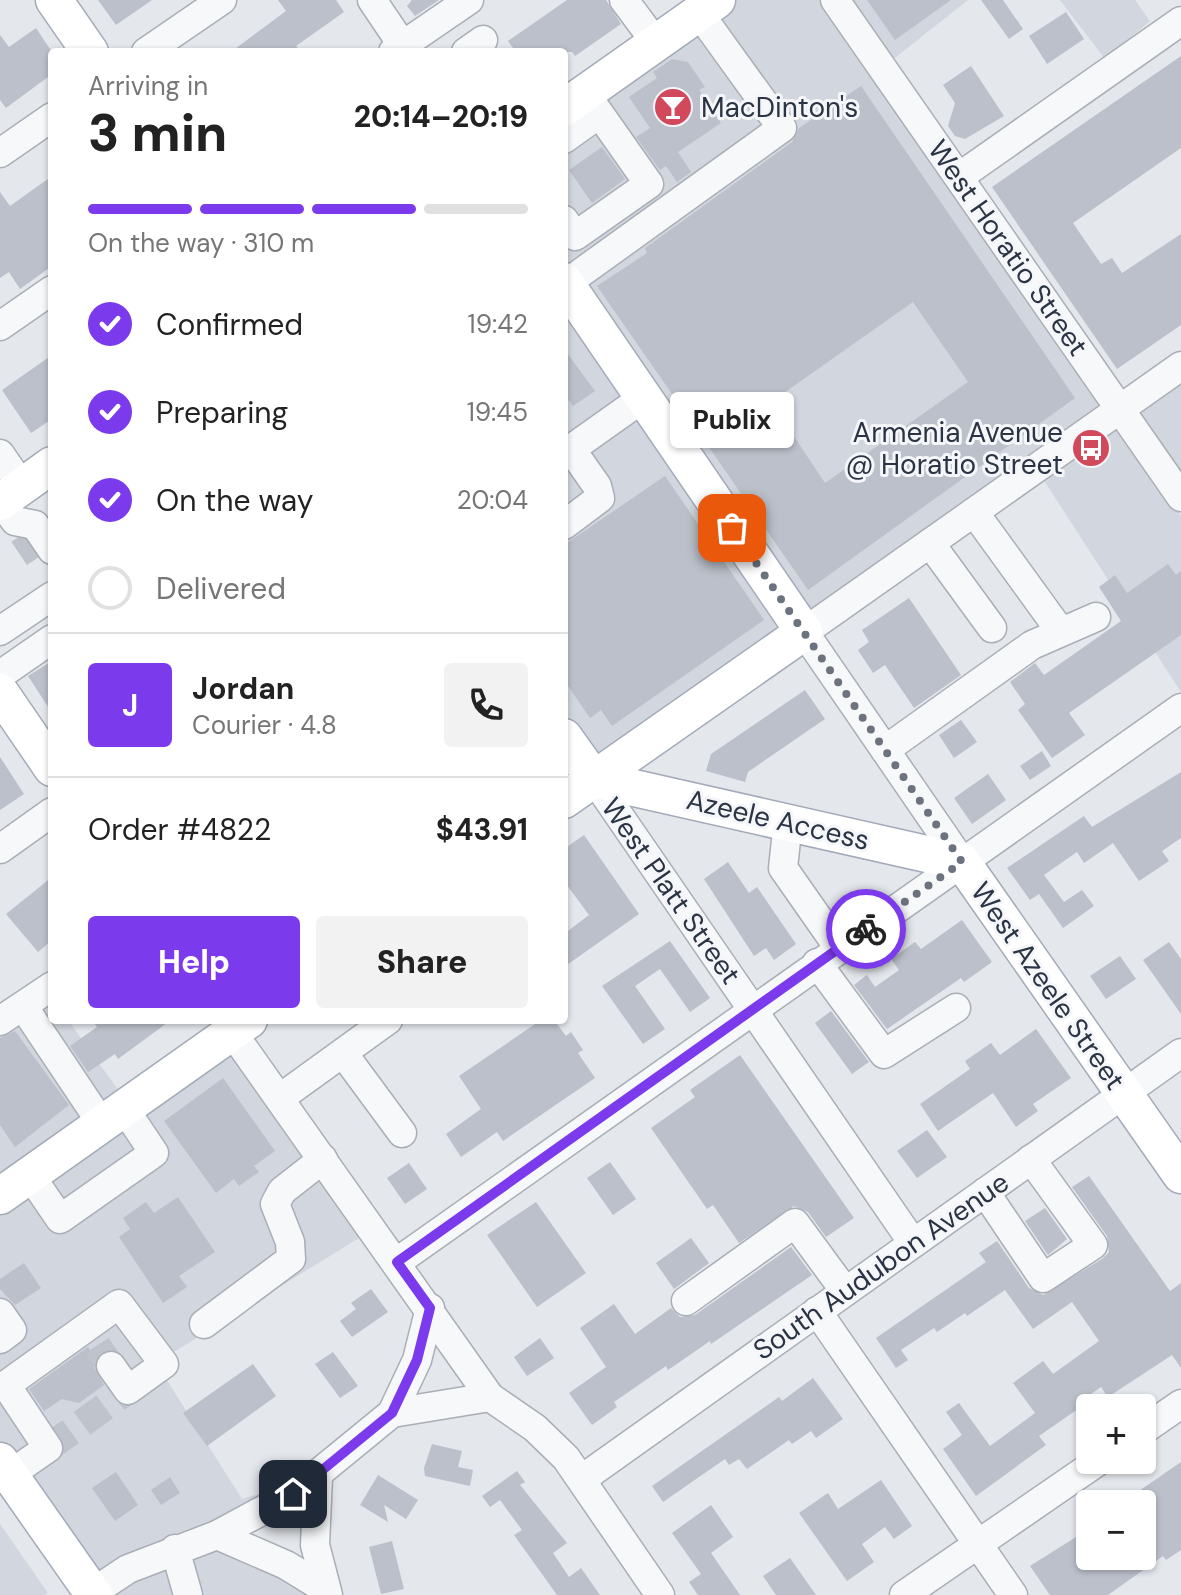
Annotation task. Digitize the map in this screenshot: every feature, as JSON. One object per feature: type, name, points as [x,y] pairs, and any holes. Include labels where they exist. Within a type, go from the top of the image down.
[{"type":"main road","points":[[54,0],[87,48]]},
{"type":"main road","points":[[583,105],[656,43],[708,6]]},
{"type":"main road","name":"West Azeele Street","points":[[568,287],[804,632]]},
{"type":"main road","points":[[12,509],[48,469]]},
{"type":"main road","points":[[568,797],[804,632]]},
{"type":"main road","points":[[0,692],[48,762]]},
{"type":"main road","name":"West Platt Street","points":[[568,743],[594,779]]},
{"type":"main road","name":"Azeele Access","points":[[594,779],[962,862]]},
{"type":"main road","name":"West Azeele Street","points":[[962,862],[1181,1175]]},
{"type":"main road","points":[[0,1196],[235,1024]]},
{"type":"main road","points":[[4,1469],[92,1594]]},
{"type":"street","points":[[152,48],[222,0]]},
{"type":"street","points":[[372,0],[400,48]]},
{"type":"street","points":[[404,48],[469,0]]},
{"type":"street","points":[[624,0],[656,43]]},
{"type":"street","name":"West Horatio Street","points":[[835,0],[1181,497]]},
{"type":"street","points":[[568,281],[782,128],[708,6]]},
{"type":"street","points":[[959,177],[1181,21]]},
{"type":"street","points":[[568,132],[583,105],[649,184],[575,236],[568,226]]},
{"type":"street","points":[[0,153],[48,120]]},
{"type":"street","points":[[0,326],[48,293]]},
{"type":"street","points":[[804,632],[1181,366]]},
{"type":"street","points":[[568,522],[600,498],[597,486],[568,451],[643,398]]},
{"type":"street","points":[[0,454],[12,509],[35,525],[48,562]]},
{"type":"street","points":[[974,512],[1061,632]]},
{"type":"street","points":[[930,543],[992,628]]},
{"type":"street","points":[[0,631],[48,599]]},
{"type":"street","points":[[885,750],[1032,645],[1096,617]]},
{"type":"street","name":"West Azeele Street","points":[[804,632],[962,862]]},
{"type":"street","points":[[0,675],[48,642]]},
{"type":"street","points":[[397,1262],[752,1008],[1181,708]]},
{"type":"street","name":"West Platt Street","points":[[594,779],[913,1243]]},
{"type":"street","points":[[0,849],[48,815]]},
{"type":"street","points":[[788,822],[783,868],[828,956],[884,1054],[956,1008]]},
{"type":"street","points":[[30,1175],[60,1219],[154,1153],[11,1013],[48,989]]},
{"type":"street","points":[[235,1024],[280,1098],[490,1397],[535,1428],[582,1479],[660,1595]]},
{"type":"street","points":[[280,1098],[383,1024]]},
{"type":"street","points":[[343,1053],[402,1133]]},
{"type":"street","name":"South Audubon Avenue","points":[[582,1479],[1181,1053]]},
{"type":"street","points":[[204,1324],[291,1259],[290,1242],[275,1204],[282,1191],[323,1159]]},
{"type":"street","points":[[985,1192],[1043,1278],[1093,1245],[1031,1159]]},
{"type":"street","points":[[686,1301],[795,1223],[845,1291]]},
{"type":"street","points":[[4,1469],[48,1448],[6,1385],[97,1347],[119,1304],[164,1364],[128,1390],[97,1347]]},
{"type":"street","points":[[92,1594],[128,1569],[217,1535],[318,1476],[392,1413],[417,1360],[430,1308]]},
{"type":"street","points":[[817,1311],[1013,1595]]},
{"type":"street","points":[[0,1313],[12,1330],[0,1339]]},
{"type":"street","points":[[392,1413],[490,1397]]},
{"type":"street","points":[[1156,1421],[1181,1404]]},
{"type":"street","points":[[904,1595],[1080,1474]]},
{"type":"street","points":[[318,1476],[315,1545],[327,1592]]},
{"type":"street","points":[[217,1535],[286,1565],[327,1592]]},
{"type":"street","points":[[175,1549],[188,1595]]},
{"type":"shaded area","points":[[734,0],[822,0],[1106,407],[807,618],[568,268],[568,117]]},
{"type":"shaded area","points":[[849,0],[968,0],[891,61]]},
{"type":"shaded area","points":[[1060,0],[1135,0],[1150,21],[1105,59]]},
{"type":"shaded area","points":[[568,307],[629,396],[568,439]]},
{"type":"shaded area","points":[[1181,378],[1181,478],[1134,411]]},
{"type":"shaded area","points":[[640,412],[789,630],[597,765],[568,724],[568,462]]},
{"type":"shaded area","points":[[1117,423],[1181,516],[1181,692],[1041,476]]},
{"type":"shaded area","points":[[48,1001],[48,1024],[71,1024],[119,1091],[0,1184],[0,1030]]},
{"type":"shaded area","points":[[229,1046],[364,1235],[156,1363],[242,1499],[289,1485],[96,1579],[0,1442],[0,1207]]},
{"type":"shaded area","points":[[0,1524],[48,1593],[0,1595]]},
{"type":"shaded area","points":[[216,1545],[315,1595],[107,1595],[121,1584]]},
{"type":"building","points":[[98,0],[152,0],[116,25]]},
{"type":"building","points":[[278,0],[336,0],[344,12],[296,46],[298,48],[236,48],[286,11]]},
{"type":"building","points":[[412,0],[439,0],[415,16],[407,6]]},
{"type":"building","points":[[567,0],[606,0],[621,24],[575,56],[568,52],[568,48],[513,48],[508,41]]},
{"type":"building","points":[[867,0],[951,0],[895,40]]},
{"type":"building","points":[[981,0],[1003,0],[1023,29],[1009,39]]},
{"type":"building","points":[[1066,12],[1084,39],[1047,64],[1029,36]]},
{"type":"building","points":[[36,28],[49,48],[48,77],[6,108],[0,100],[0,35],[9,47]]},
{"type":"building","points":[[1181,56],[1181,148],[1073,223],[1101,264],[1112,258],[1122,273],[1181,234],[1181,325],[1117,369],[992,187]]},
{"type":"building","points":[[672,59],[688,62],[705,87],[699,90],[721,123],[678,152],[691,172],[677,182],[666,166],[660,170],[636,137],[650,128],[629,97],[657,78],[653,72]]},
{"type":"building","points":[[971,66],[1004,116],[965,139],[955,136],[948,126],[955,103],[943,85]]},
{"type":"building","points":[[861,86],[1075,398],[808,590],[597,286],[647,253],[645,248],[792,142],[799,128]],"holes":[[[913,302],[968,382],[825,483],[771,402]]]},
{"type":"building","points":[[602,147],[625,179],[592,203],[569,170]]},
{"type":"building","points":[[48,179],[48,269],[20,289],[9,272],[0,278],[0,192],[10,206]]},
{"type":"building","points":[[568,354],[595,391],[573,406],[568,399]]},
{"type":"building","points":[[48,358],[48,422],[31,433],[2,390]]},
{"type":"building","points":[[665,476],[764,620],[612,726],[601,710],[590,718],[568,686],[568,542]]},
{"type":"building","points":[[1168,564],[1176,575],[1181,571],[1181,635],[1069,713],[1085,735],[1052,758],[1018,710],[1025,704],[1010,682],[1035,663],[1044,675],[1121,621],[1099,587],[1115,575],[1127,593]]},
{"type":"building","points":[[909,598],[961,675],[914,708],[885,665],[873,673],[858,650],[869,642],[862,630]]},
{"type":"building","points":[[48,664],[48,707],[28,676]]},
{"type":"building","points":[[805,690],[825,719],[748,772],[745,782],[706,771],[711,754]]},
{"type":"building","points":[[961,720],[977,742],[954,758],[939,735]]},
{"type":"building","points":[[1042,751],[1051,766],[1030,780],[1020,766]]},
{"type":"building","points":[[0,757],[24,794],[0,810]]},
{"type":"building","points":[[1181,772],[1181,838],[1162,851],[1169,861],[1139,881],[1113,843],[1084,863],[1077,852],[1044,875],[1064,902],[1082,890],[1094,906],[1063,928],[1039,894],[1030,900],[1007,868],[1084,816],[1092,827]]},
{"type":"building","points":[[988,774],[1006,800],[972,824],[954,798]]},
{"type":"building","points":[[584,835],[639,914],[568,964],[568,931],[589,915],[568,886],[568,846]]},
{"type":"building","points":[[728,862],[749,893],[757,887],[796,944],[774,960],[766,948],[754,956],[704,879]]},
{"type":"building","points":[[48,880],[48,943],[38,952],[6,914]]},
{"type":"building","points":[[962,920],[992,962],[964,982],[961,978],[887,1029],[854,985],[867,975],[875,987],[899,970],[891,959],[915,942],[921,949]]},
{"type":"building","points":[[670,941],[710,998],[690,1012],[660,969],[635,986],[665,1029],[643,1044],[602,986]]},
{"type":"building","points":[[1169,942],[1181,959],[1181,1014],[1143,960]]},
{"type":"building","points":[[1120,956],[1136,979],[1106,999],[1090,976]]},
{"type":"building","points":[[831,1011],[869,1062],[852,1074],[815,1023]]},
{"type":"building","points":[[95,1024],[166,1024],[118,1059],[115,1054],[88,1072],[70,1046],[97,1027]]},
{"type":"building","points":[[535,1024],[557,1024],[566,1036],[571,1032],[583,1050],[578,1053],[595,1078],[503,1141],[497,1132],[461,1157],[446,1134],[481,1109],[459,1076]]},
{"type":"building","points":[[1036,1029],[1071,1078],[1033,1104],[1038,1111],[1016,1127],[993,1093],[938,1131],[920,1104],[970,1069],[965,1061],[991,1043],[1000,1055]]},
{"type":"building","points":[[15,1031],[69,1105],[15,1147],[0,1125],[0,1038]]},
{"type":"building","points":[[740,1055],[854,1218],[826,1237],[808,1212],[794,1206],[739,1243],[713,1205],[707,1209],[651,1128],[695,1097],[690,1090]]},
{"type":"building","points":[[223,1078],[275,1151],[254,1166],[259,1172],[239,1186],[234,1179],[216,1193],[164,1121]]},
{"type":"building","points":[[927,1130],[947,1157],[917,1178],[897,1151]]},
{"type":"building","points":[[610,1162],[636,1199],[613,1215],[587,1178]]},
{"type":"building","points":[[409,1163],[427,1189],[405,1204],[387,1178]]},
{"type":"building","points":[[1089,1176],[1170,1291],[1181,1283],[1181,1368],[1172,1355],[1113,1394],[1106,1394],[1101,1387],[1091,1394],[1076,1394],[1076,1410],[1039,1436],[1046,1445],[976,1496],[943,1449],[962,1435],[946,1412],[959,1403],[990,1446],[1035,1413],[1013,1383],[1043,1361],[1053,1374],[1099,1341],[1072,1302],[1033,1329],[1005,1290],[967,1316],[965,1313],[937,1332],[934,1328],[901,1350],[908,1360],[896,1368],[876,1338],[986,1262],[979,1253],[997,1241],[1029,1288],[1043,1295],[1102,1259],[1109,1252],[1107,1236],[1072,1187]]},
{"type":"building","points":[[178,1197],[215,1252],[179,1276],[187,1287],[163,1303],[119,1237],[130,1229],[123,1218],[146,1202],[154,1213]]},
{"type":"building","points":[[536,1202],[586,1273],[537,1307],[487,1235]]},
{"type":"building","points":[[1045,1208],[1067,1239],[1048,1255],[1025,1221]]},
{"type":"building","points":[[691,1238],[709,1263],[674,1289],[656,1263]]},
{"type":"building","points":[[791,1247],[812,1275],[711,1344],[710,1341],[668,1370],[666,1366],[614,1402],[617,1407],[592,1425],[569,1393],[606,1367],[580,1328],[614,1304],[635,1334],[671,1308],[680,1317],[695,1315]]},
{"type":"building","points":[[24,1263],[41,1288],[15,1305],[0,1289],[0,1279]]},
{"type":"building","points":[[371,1289],[388,1312],[352,1337],[340,1321],[356,1309],[351,1303]]},
{"type":"building","points":[[540,1338],[554,1358],[527,1376],[514,1357]]},
{"type":"building","points":[[101,1343],[107,1350],[96,1358],[94,1367],[104,1385],[79,1403],[62,1399],[44,1411],[29,1389],[88,1347],[90,1350]]},
{"type":"building","points":[[333,1352],[358,1386],[340,1398],[315,1364]]},
{"type":"building","points":[[253,1364],[276,1396],[207,1446],[183,1413]]},
{"type":"building","points":[[813,1378],[843,1419],[816,1438],[811,1431],[792,1444],[789,1440],[747,1469],[739,1459],[729,1465],[725,1459],[663,1502],[652,1486],[779,1397],[782,1401]]},
{"type":"building","points":[[432,1444],[462,1451],[458,1467],[473,1470],[470,1486],[425,1476],[424,1468]]},
{"type":"building","points":[[1181,1462],[1181,1550],[1166,1560],[1163,1556],[1156,1561],[1156,1490],[1140,1490]]},
{"type":"building","points":[[517,1471],[525,1482],[520,1485],[567,1543],[553,1553],[569,1577],[581,1568],[600,1595],[557,1595],[514,1535],[522,1530],[500,1500],[490,1507],[482,1496]]},
{"type":"building","points":[[116,1472],[138,1505],[115,1521],[92,1488]]},
{"type":"building","points":[[378,1475],[418,1500],[406,1519],[384,1505],[388,1522],[360,1505]]},
{"type":"building","points":[[170,1477],[180,1493],[161,1505],[151,1490]]},
{"type":"building","points":[[881,1480],[912,1526],[894,1539],[885,1527],[862,1544],[874,1562],[847,1581],[799,1513],[828,1493],[838,1509]]},
{"type":"building","points":[[711,1505],[733,1537],[711,1553],[740,1595],[698,1595],[689,1582],[701,1574],[672,1533]]},
{"type":"building","points":[[1076,1537],[1076,1570],[1143,1570],[1108,1595],[1050,1595],[1030,1566]]},
{"type":"building","points":[[392,1541],[404,1589],[381,1594],[369,1547]]},
{"type":"building","points":[[790,1558],[816,1595],[776,1595],[763,1576]]},
{"type":"tunnel","points":[[23,534],[39,558]]},
{"type":"tunnel","points":[[97,1346],[111,1366]]},
{"type":"tunnel","points":[[48,1448],[128,1390]]},
{"type":"way so far","points":[[732,528],[962,862],[866,929]]},
{"type":"place","name":"MacDinton's","points":[[673,107]]},
{"type":"place","name":"Armenia Avenue @ Horatio Street","points":[[1091,448]]},
{"type":"place","name":"Publix","points":[[732,528]]},
{"type":"route","points":[[293,1494],[392,1413],[409,1380],[428,1324],[430,1308],[397,1262],[866,929]]}]
